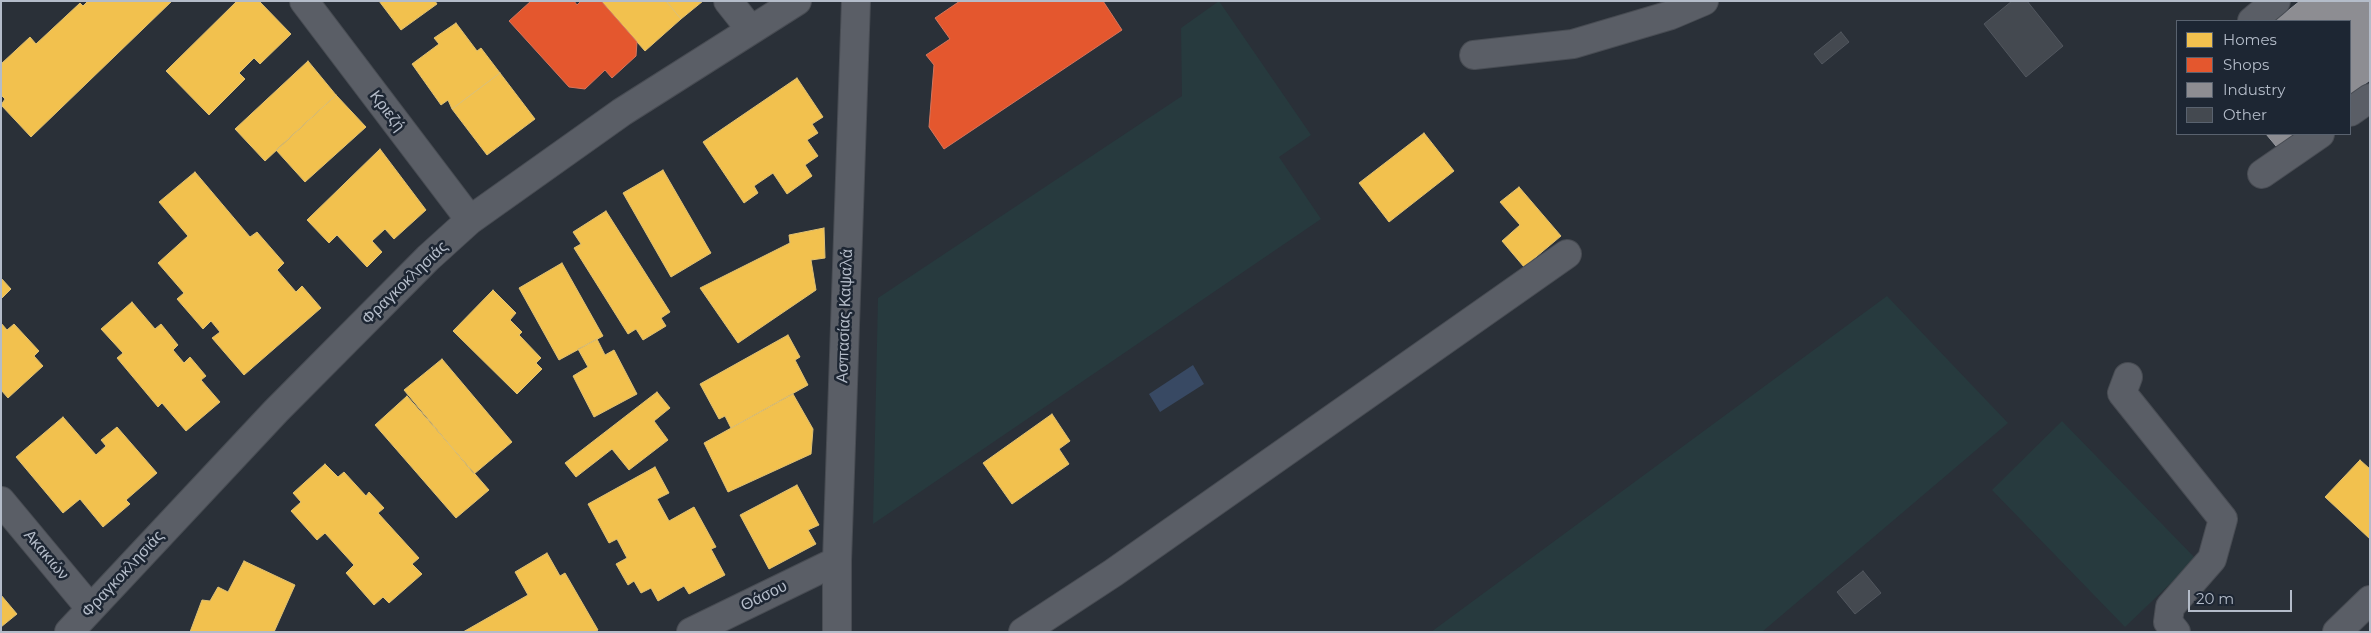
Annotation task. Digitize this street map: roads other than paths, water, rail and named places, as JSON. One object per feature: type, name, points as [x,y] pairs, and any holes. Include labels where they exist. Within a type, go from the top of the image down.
[{"type":"street","name":"Κριεζή","points":[[304,1],[470,220]]},
{"type":"street","points":[[728,1],[751,30]]},
{"type":"street","name":"Φραγκοκλησιάς","points":[[86,621],[276,411],[428,258],[470,220],[622,112],[797,1]]},
{"type":"street","name":"Ασπασίας Καψαλά","points":[[837,632],[837,561],[856,1]]},
{"type":"street","points":[[1474,55],[1573,44],[1671,15],[1704,1]]},
{"type":"street","points":[[2253,20],[2276,1]]},
{"type":"street","points":[[2351,111],[2370,98]]},
{"type":"street","points":[[2262,174],[2319,135]]},
{"type":"street","points":[[1023,632],[1121,568],[1567,254]]},
{"type":"street","points":[[2128,378],[2122,393],[2222,519],[2212,559],[2170,607],[2168,622],[2176,632]]},
{"type":"street","name":"Ακακιών","points":[[1,501],[86,621]]},
{"type":"street","name":"Θάσου","points":[[691,632],[837,561]]},
{"type":"street","points":[[2337,632],[2370,600]]},
{"type":"water","points":[[1193,365],[1204,384],[1160,412],[1149,394]]}]
